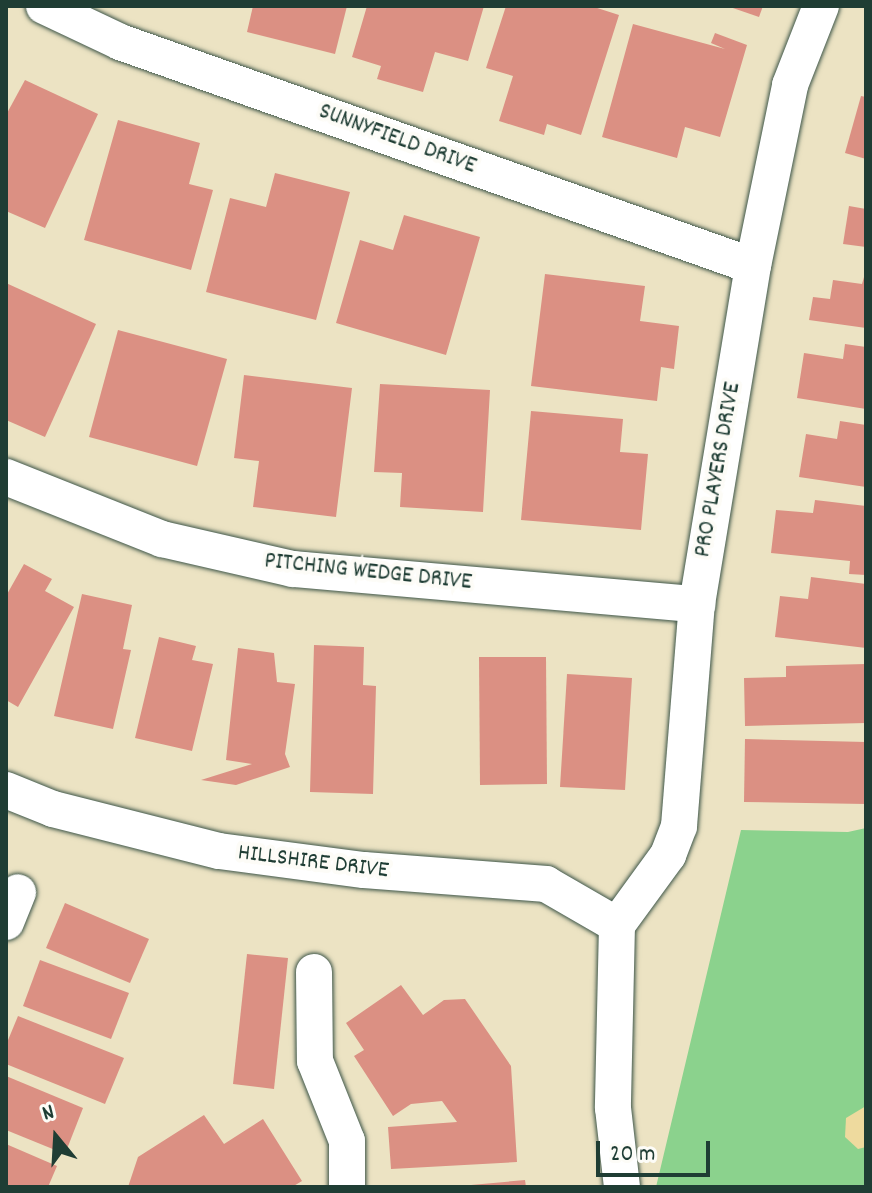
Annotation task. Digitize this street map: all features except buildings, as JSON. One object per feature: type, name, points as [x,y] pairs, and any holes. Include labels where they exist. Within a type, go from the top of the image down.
[{"type":"street","name":"SUNNYFIELD DRIVE","points":[[44,6],[120,42],[753,266]]},
{"type":"street","name":"PRO PLAYERS DRIVE","points":[[617,925],[668,855],[679,826],[697,604],[753,266],[790,85],[821,6]]},
{"type":"street","name":"PITCHING WEDGE DRIVE","points":[[6,477],[162,539],[293,569],[697,604]]},
{"type":"street","name":"HILLSHIRE DRIVE","points":[[6,790],[53,809],[219,851],[364,870],[546,884],[617,925]]},
{"type":"street","points":[[617,925],[613,1108],[622,1187]]},
{"type":"street","points":[[314,972],[315,1061],[347,1141],[347,1187]]},
{"type":"green space","points":[[866,828],[866,1187],[656,1187],[741,830],[848,832]]},
{"type":"sand","points":[[866,1106],[866,1147],[858,1149],[845,1137],[846,1118]]}]
